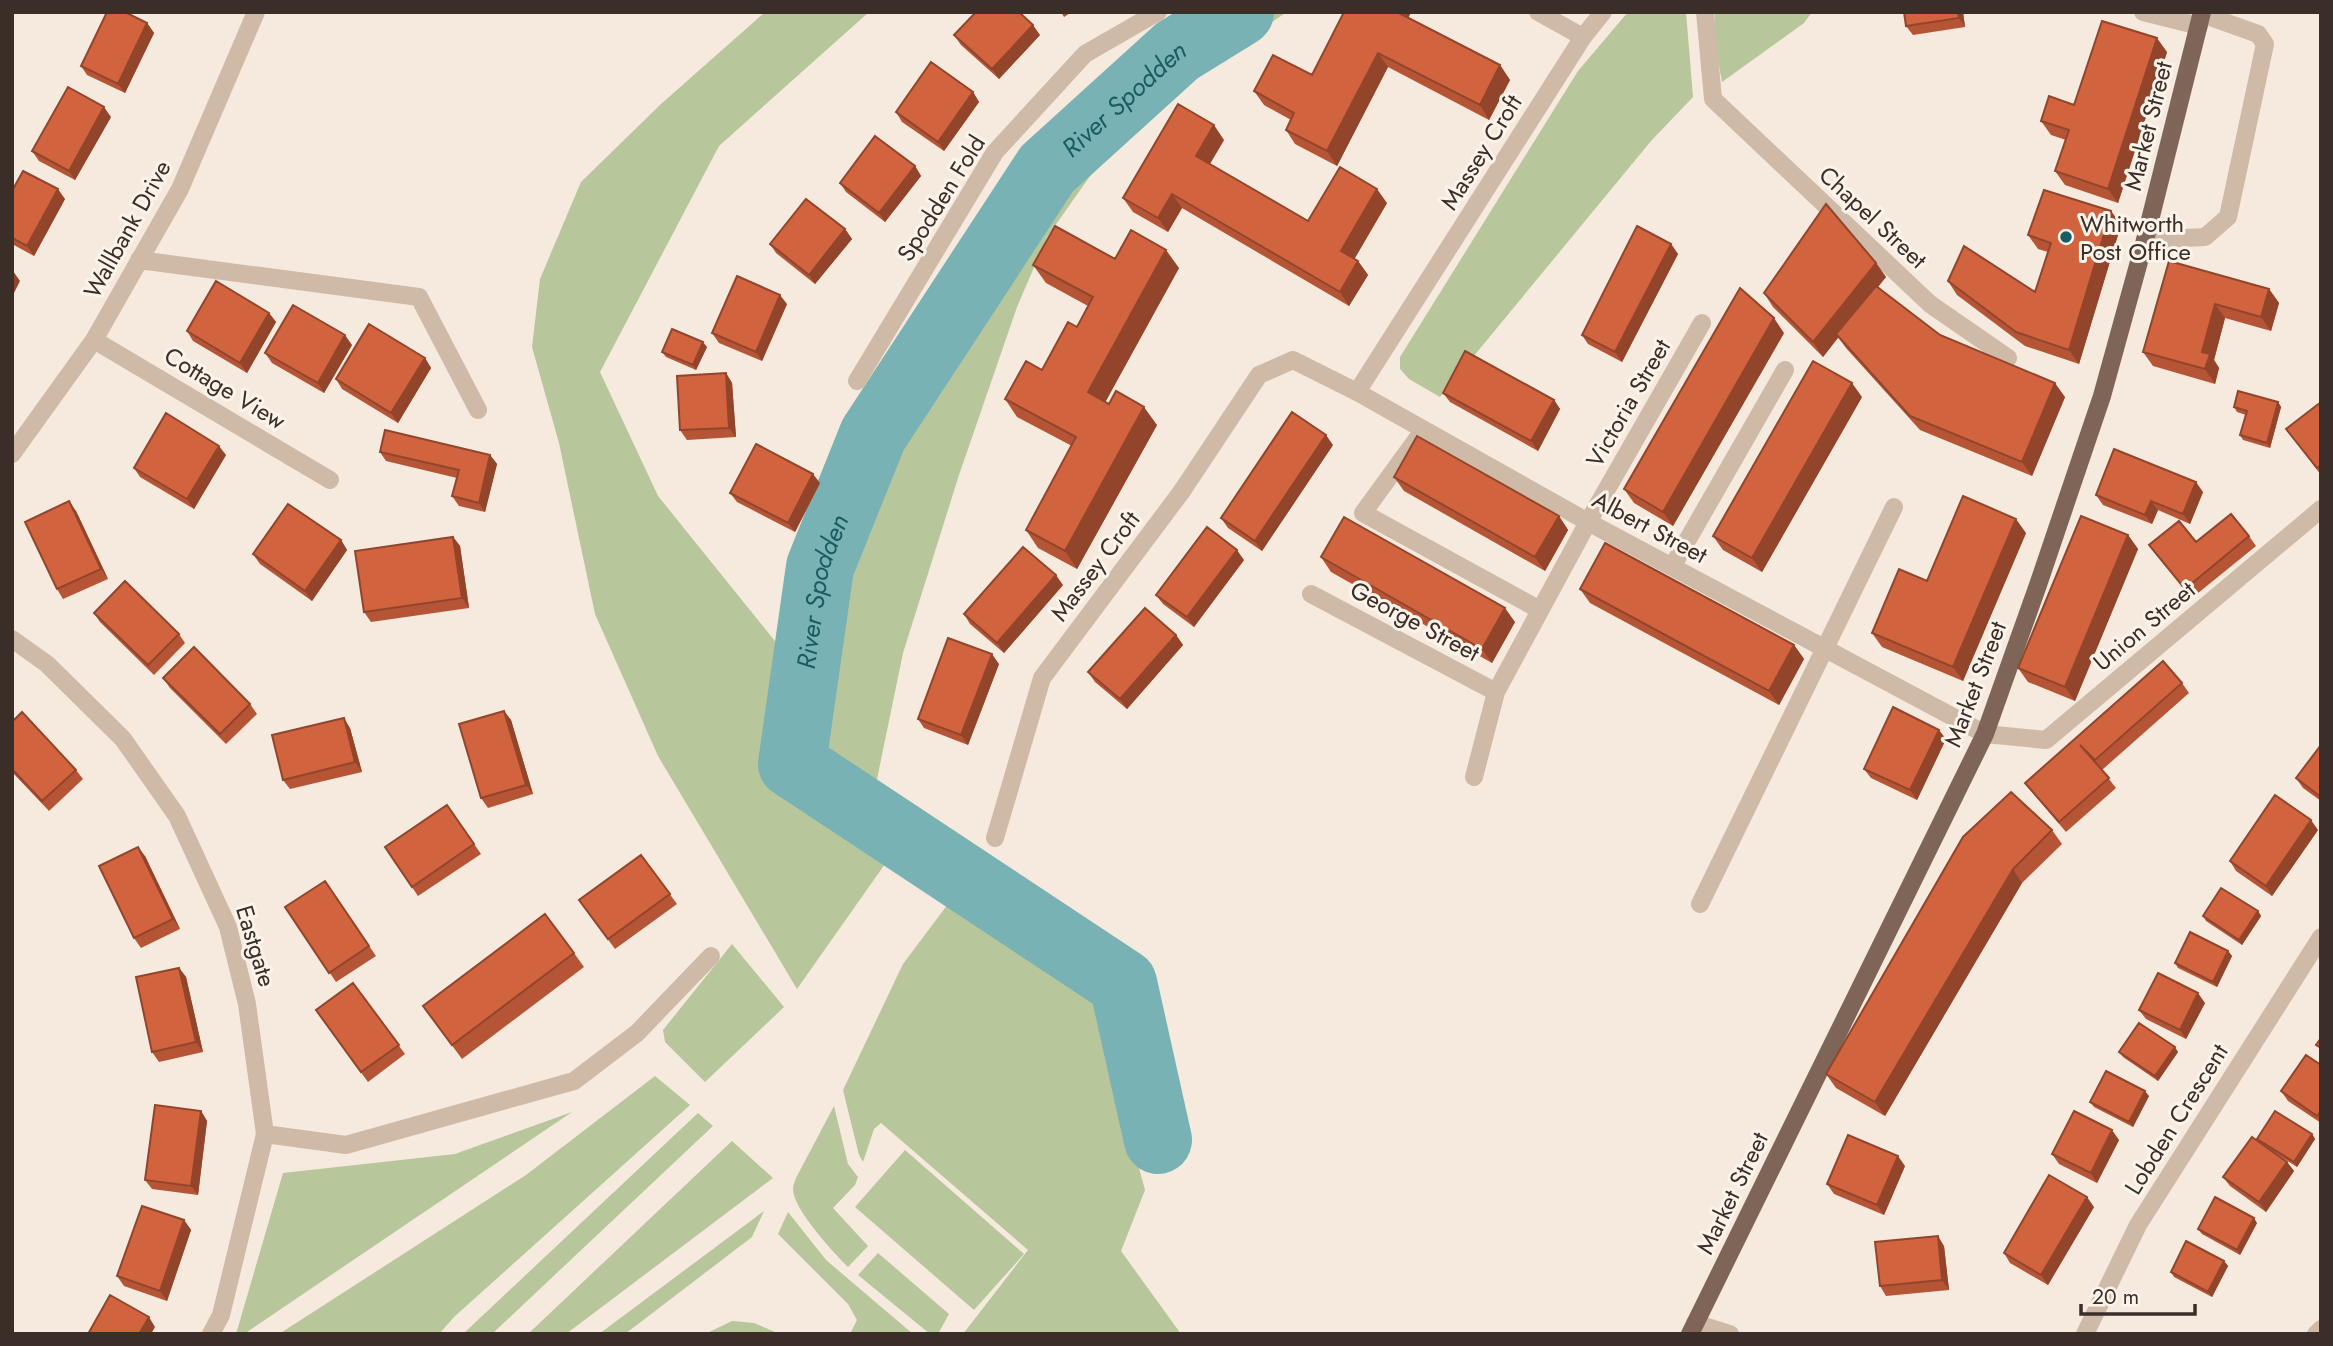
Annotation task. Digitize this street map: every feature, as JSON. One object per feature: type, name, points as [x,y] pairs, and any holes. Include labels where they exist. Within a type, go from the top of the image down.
[{"type":"main road","name":"Market Street","points":[[1693,1328],[1985,734],[2039,585],[2102,396],[2145,240],[2201,17]]},
{"type":"street","name":"Wallbank Drive","points":[[12,454],[94,340],[180,189],[256,12]]},
{"type":"street","name":"Spodden Fold","points":[[857,381],[995,152],[1085,54],[1158,12]]},
{"type":"street","points":[[1538,12],[1583,37]]},
{"type":"street","name":"Massey Croft","points":[[1357,392],[1583,37],[1603,12]]},
{"type":"street","name":"Chapel Street","points":[[1705,12],[1713,99],[1930,304],[2008,358]]},
{"type":"street","points":[[2143,12],[2201,17],[2258,34],[2265,44],[2228,217],[2205,237],[2145,240]]},
{"type":"street","points":[[139,260],[419,297],[478,410]]},
{"type":"street","name":"Victoria Street","points":[[1474,777],[1496,692],[1588,522],[1702,323]]},
{"type":"street","name":"Cottage View","points":[[94,340],[330,480]]},
{"type":"street","name":"Massey Croft","points":[[995,838],[1042,678],[1182,491],[1259,376],[1293,360]]},
{"type":"street","name":"Albert Street","points":[[1293,360],[1357,392],[1588,522],[1985,734]]},
{"type":"street","points":[[1672,566],[1786,370]]},
{"type":"street","points":[[1424,429],[1363,513],[1540,610]]},
{"type":"street","points":[[1700,904],[1894,507]]},
{"type":"street","name":"Union Street","points":[[1985,734],[2046,740],[2321,509]]},
{"type":"street","name":"George Street","points":[[1311,594],[1496,692]]},
{"type":"street","name":"Eastgate","points":[[12,639],[47,664],[123,739],[177,816],[228,927],[247,1004],[265,1134],[221,1315],[211,1334]]},
{"type":"street","name":"Lobden Crescent","points":[[2085,1334],[2138,1225],[2321,937]]},
{"type":"street","points":[[265,1134],[346,1145],[574,1080],[637,1033],[712,956]]},
{"type":"street","points":[[1693,1328],[1730,1334]]},
{"type":"street","points":[[2316,1334],[2321,1329]]},
{"type":"green space","points":[[765,12],[869,12],[719,146],[600,372],[658,496],[787,656],[770,767],[892,854],[797,989],[658,756],[595,614],[559,443],[532,347],[540,279],[581,182],[661,104]]},
{"type":"green space","points":[[1259,12],[1287,12],[1170,89],[1112,145],[1047,237],[1017,307],[959,475],[903,653],[876,784],[924,818],[912,828],[803,754],[834,575],[886,441],[1053,177],[1176,65]]},
{"type":"green space","points":[[1628,12],[1686,12],[1693,97],[1651,141],[1440,397],[1409,379],[1400,369],[1400,357],[1578,71]]},
{"type":"green space","points":[[1715,12],[1812,12],[1804,23],[1722,82],[1714,39]]},
{"type":"green space","points":[[957,892],[1088,983],[1145,1190],[1121,1251],[1181,1334],[963,1334],[1028,1250],[881,1123],[874,1129],[863,1162],[859,1155],[843,1090],[903,964]]},
{"type":"green space","points":[[732,944],[784,1007],[705,1082],[665,1042],[663,1030]]},
{"type":"green space","points":[[655,1076],[690,1105],[454,1317],[439,1334],[279,1334],[526,1175]]},
{"type":"green space","points":[[834,1106],[848,1164],[858,1177],[855,1185],[833,1208],[868,1246],[848,1267],[807,1219],[793,1189],[796,1178]]},
{"type":"green space","points":[[572,1112],[244,1334],[236,1334],[283,1173],[455,1154]]},
{"type":"green space","points":[[698,1113],[713,1126],[493,1333],[463,1334]]},
{"type":"green space","points":[[732,1141],[773,1178],[566,1334],[528,1334]]},
{"type":"green space","points":[[905,1150],[1024,1254],[974,1310],[855,1207]]},
{"type":"green space","points":[[764,1211],[752,1237],[625,1334],[599,1334]]},
{"type":"green space","points":[[788,1212],[826,1260],[913,1334],[850,1334],[857,1320],[848,1304],[778,1234]]},
{"type":"green space","points":[[878,1253],[949,1314],[938,1334],[930,1334],[858,1275]]},
{"type":"green space","points":[[732,1321],[754,1323],[780,1334],[705,1334]]},
{"type":"building","points":[[107,12],[125,12],[147,23],[118,84],[81,66]]},
{"type":"building","points":[[976,12],[1019,12],[1033,25],[992,69],[954,35]]},
{"type":"building","points":[[1344,12],[1397,12],[1500,65],[1480,105],[1378,53],[1327,151],[1286,130],[1294,113],[1254,91],[1273,55],[1312,75]]},
{"type":"building","points":[[1904,12],[1958,12],[1959,18],[1906,26]]},
{"type":"building","points":[[2102,21],[2157,38],[2108,189],[2055,171],[2069,130],[2041,121],[2049,96],[2074,105]]},
{"type":"building","points":[[931,62],[973,92],[938,142],[896,112]]},
{"type":"building","points":[[68,87],[104,107],[69,171],[32,151]]},
{"type":"building","points":[[1178,104],[1214,125],[1196,156],[1308,221],[1340,167],[1377,189],[1341,251],[1358,261],[1340,292],[1172,194],[1158,218],[1123,198]]},
{"type":"building","points":[[875,136],[915,166],[879,213],[840,183]]},
{"type":"building","points":[[23,171],[58,189],[27,246],[12,238],[12,191]]},
{"type":"building","points":[[2044,190],[2111,211],[2069,350],[2016,332],[1948,281],[1964,246],[2035,292],[2051,243],[2028,235]]},
{"type":"building","points":[[806,199],[845,229],[809,275],[770,244]]},
{"type":"building","points":[[1826,204],[1876,263],[1813,342],[1764,293]]},
{"type":"building","points":[[1055,226],[1115,259],[1131,230],[1166,250],[1088,392],[1109,404],[1116,391],[1144,407],[1065,551],[1026,530],[1076,437],[1005,399],[1026,361],[1042,370],[1068,322],[1077,327],[1093,297],[1033,265]]},
{"type":"building","points":[[1637,226],[1671,244],[1615,352],[1582,335]]},
{"type":"building","points":[[2169,261],[2269,289],[2261,317],[2215,304],[2202,352],[2210,354],[2205,369],[2143,352]]},
{"type":"building","points":[[737,276],[780,295],[756,352],[712,333]]},
{"type":"building","points":[[216,281],[269,313],[240,363],[187,331]]},
{"type":"building","points":[[1876,286],[1940,335],[2055,383],[2022,462],[1910,416],[1836,334]]},
{"type":"building","points":[[1740,288],[1774,318],[1663,512],[1624,489]]},
{"type":"building","points":[[293,305],[345,335],[318,383],[265,353]]},
{"type":"building","points":[[369,324],[425,358],[391,413],[336,379]]},
{"type":"building","points":[[672,329],[703,342],[693,365],[662,352]]},
{"type":"building","points":[[1465,351],[1554,400],[1531,441],[1443,393]]},
{"type":"building","points":[[1813,361],[1852,383],[1752,558],[1713,536]]},
{"type":"building","points":[[726,373],[729,428],[680,430],[677,376]]},
{"type":"building","points":[[2238,391],[2278,402],[2267,443],[2240,435],[2247,411],[2234,407]]},
{"type":"building","points":[[2321,402],[2321,466],[2317,468],[2286,429]]},
{"type":"building","points":[[1292,412],[1326,435],[1255,541],[1221,518]]},
{"type":"building","points":[[166,413],[219,446],[187,499],[134,468]]},
{"type":"building","points":[[385,430],[490,455],[479,503],[452,496],[459,470],[380,452]]},
{"type":"building","points":[[1417,436],[1559,516],[1535,557],[1394,477]]},
{"type":"building","points":[[756,444],[813,474],[788,523],[730,493]]},
{"type":"building","points":[[2114,449],[2196,482],[2183,514],[2151,501],[2145,515],[2096,495]]},
{"type":"building","points":[[1963,496],[2016,519],[1953,667],[1872,633],[1899,569],[1927,581]]},
{"type":"building","points":[[69,501],[101,569],[57,589],[25,522]]},
{"type":"building","points":[[288,504],[341,540],[305,591],[253,554]]},
{"type":"building","points":[[2231,514],[2249,536],[2185,589],[2149,545],[2179,521],[2196,542]]},
{"type":"building","points":[[2081,516],[2128,535],[2065,687],[2018,668]]},
{"type":"building","points":[[1344,517],[1505,608],[1482,649],[1321,557]]},
{"type":"building","points":[[1207,527],[1237,550],[1187,617],[1156,595]]},
{"type":"building","points":[[453,537],[462,598],[364,612],[355,551]]},
{"type":"building","points":[[1605,543],[1794,645],[1769,691],[1580,589]]},
{"type":"building","points":[[1023,547],[1056,575],[997,643],[964,614]]},
{"type":"building","points":[[125,581],[179,634],[148,665],[94,613]]},
{"type":"building","points":[[1145,608],[1176,635],[1120,699],[1088,672]]},
{"type":"building","points":[[948,638],[992,654],[961,735],[918,719]]},
{"type":"building","points":[[194,647],[250,704],[220,734],[163,678]]},
{"type":"building","points":[[2163,661],[2182,683],[2095,760],[2080,745],[2109,778],[2059,822],[2025,783]]},
{"type":"building","points":[[1893,707],[1939,730],[1910,790],[1864,769]]},
{"type":"building","points":[[504,711],[526,785],[481,798],[459,724]]},
{"type":"building","points":[[22,712],[76,770],[42,801],[12,769],[12,722]]},
{"type":"building","points":[[344,718],[355,762],[283,780],[272,735]]},
{"type":"building","points":[[2321,745],[2321,797],[2296,778]]},
{"type":"building","points":[[2011,792],[2052,830],[2013,869],[1875,1102],[1826,1074],[1963,837]]},
{"type":"building","points":[[2275,795],[2311,820],[2266,886],[2230,861]]},
{"type":"building","points":[[447,805],[474,844],[412,887],[385,847]]},
{"type":"building","points":[[138,847],[173,919],[134,938],[99,866]]},
{"type":"building","points":[[641,855],[670,894],[608,939],[579,900]]},
{"type":"building","points":[[325,881],[369,946],[329,973],[285,907]]},
{"type":"building","points":[[2221,888],[2258,911],[2239,940],[2203,916]]},
{"type":"building","points":[[545,914],[574,953],[452,1045],[423,1006]]},
{"type":"building","points":[[2190,932],[2228,951],[2213,982],[2175,963]]},
{"type":"building","points":[[179,968],[196,1042],[152,1052],[136,977]]},
{"type":"building","points":[[2158,973],[2198,993],[2180,1030],[2139,1010]]},
{"type":"building","points":[[353,983],[399,1045],[361,1072],[316,1010]]},
{"type":"building","points":[[2139,1023],[2175,1047],[2155,1076],[2119,1052]]},
{"type":"building","points":[[2306,1055],[2321,1065],[2321,1111],[2317,1116],[2281,1091]]},
{"type":"building","points":[[2106,1071],[2145,1091],[2129,1122],[2090,1102]]},
{"type":"building","points":[[155,1105],[201,1111],[191,1186],[145,1180]]},
{"type":"building","points":[[2074,1111],[2112,1130],[2091,1173],[2052,1154]]},
{"type":"building","points":[[2275,1111],[2312,1134],[2294,1162],[2257,1139]]},
{"type":"building","points":[[1848,1135],[1898,1156],[1877,1205],[1827,1184]]},
{"type":"building","points":[[2252,1137],[2287,1162],[2259,1202],[2223,1177]]},
{"type":"building","points":[[2049,1175],[2087,1197],[2041,1275],[2004,1253]]},
{"type":"building","points":[[2215,1197],[2254,1218],[2237,1250],[2198,1229]]},
{"type":"building","points":[[142,1206],[184,1220],[160,1291],[117,1276]]},
{"type":"building","points":[[1938,1236],[1942,1280],[1880,1286],[1875,1242]]},
{"type":"building","points":[[2186,1241],[2224,1261],[2208,1292],[2171,1272]]},
{"type":"building","points":[[110,1295],[149,1317],[139,1334],[88,1334]]},
{"type":"waterway","name":"River Spodden","points":[[1158,1140],[1123,983],[792,764],[820,567],[873,435],[1047,169],[1177,51],[1240,12]]},
{"type":"place","name":"Whitworth Post Office","points":[[2066,237]]}]
